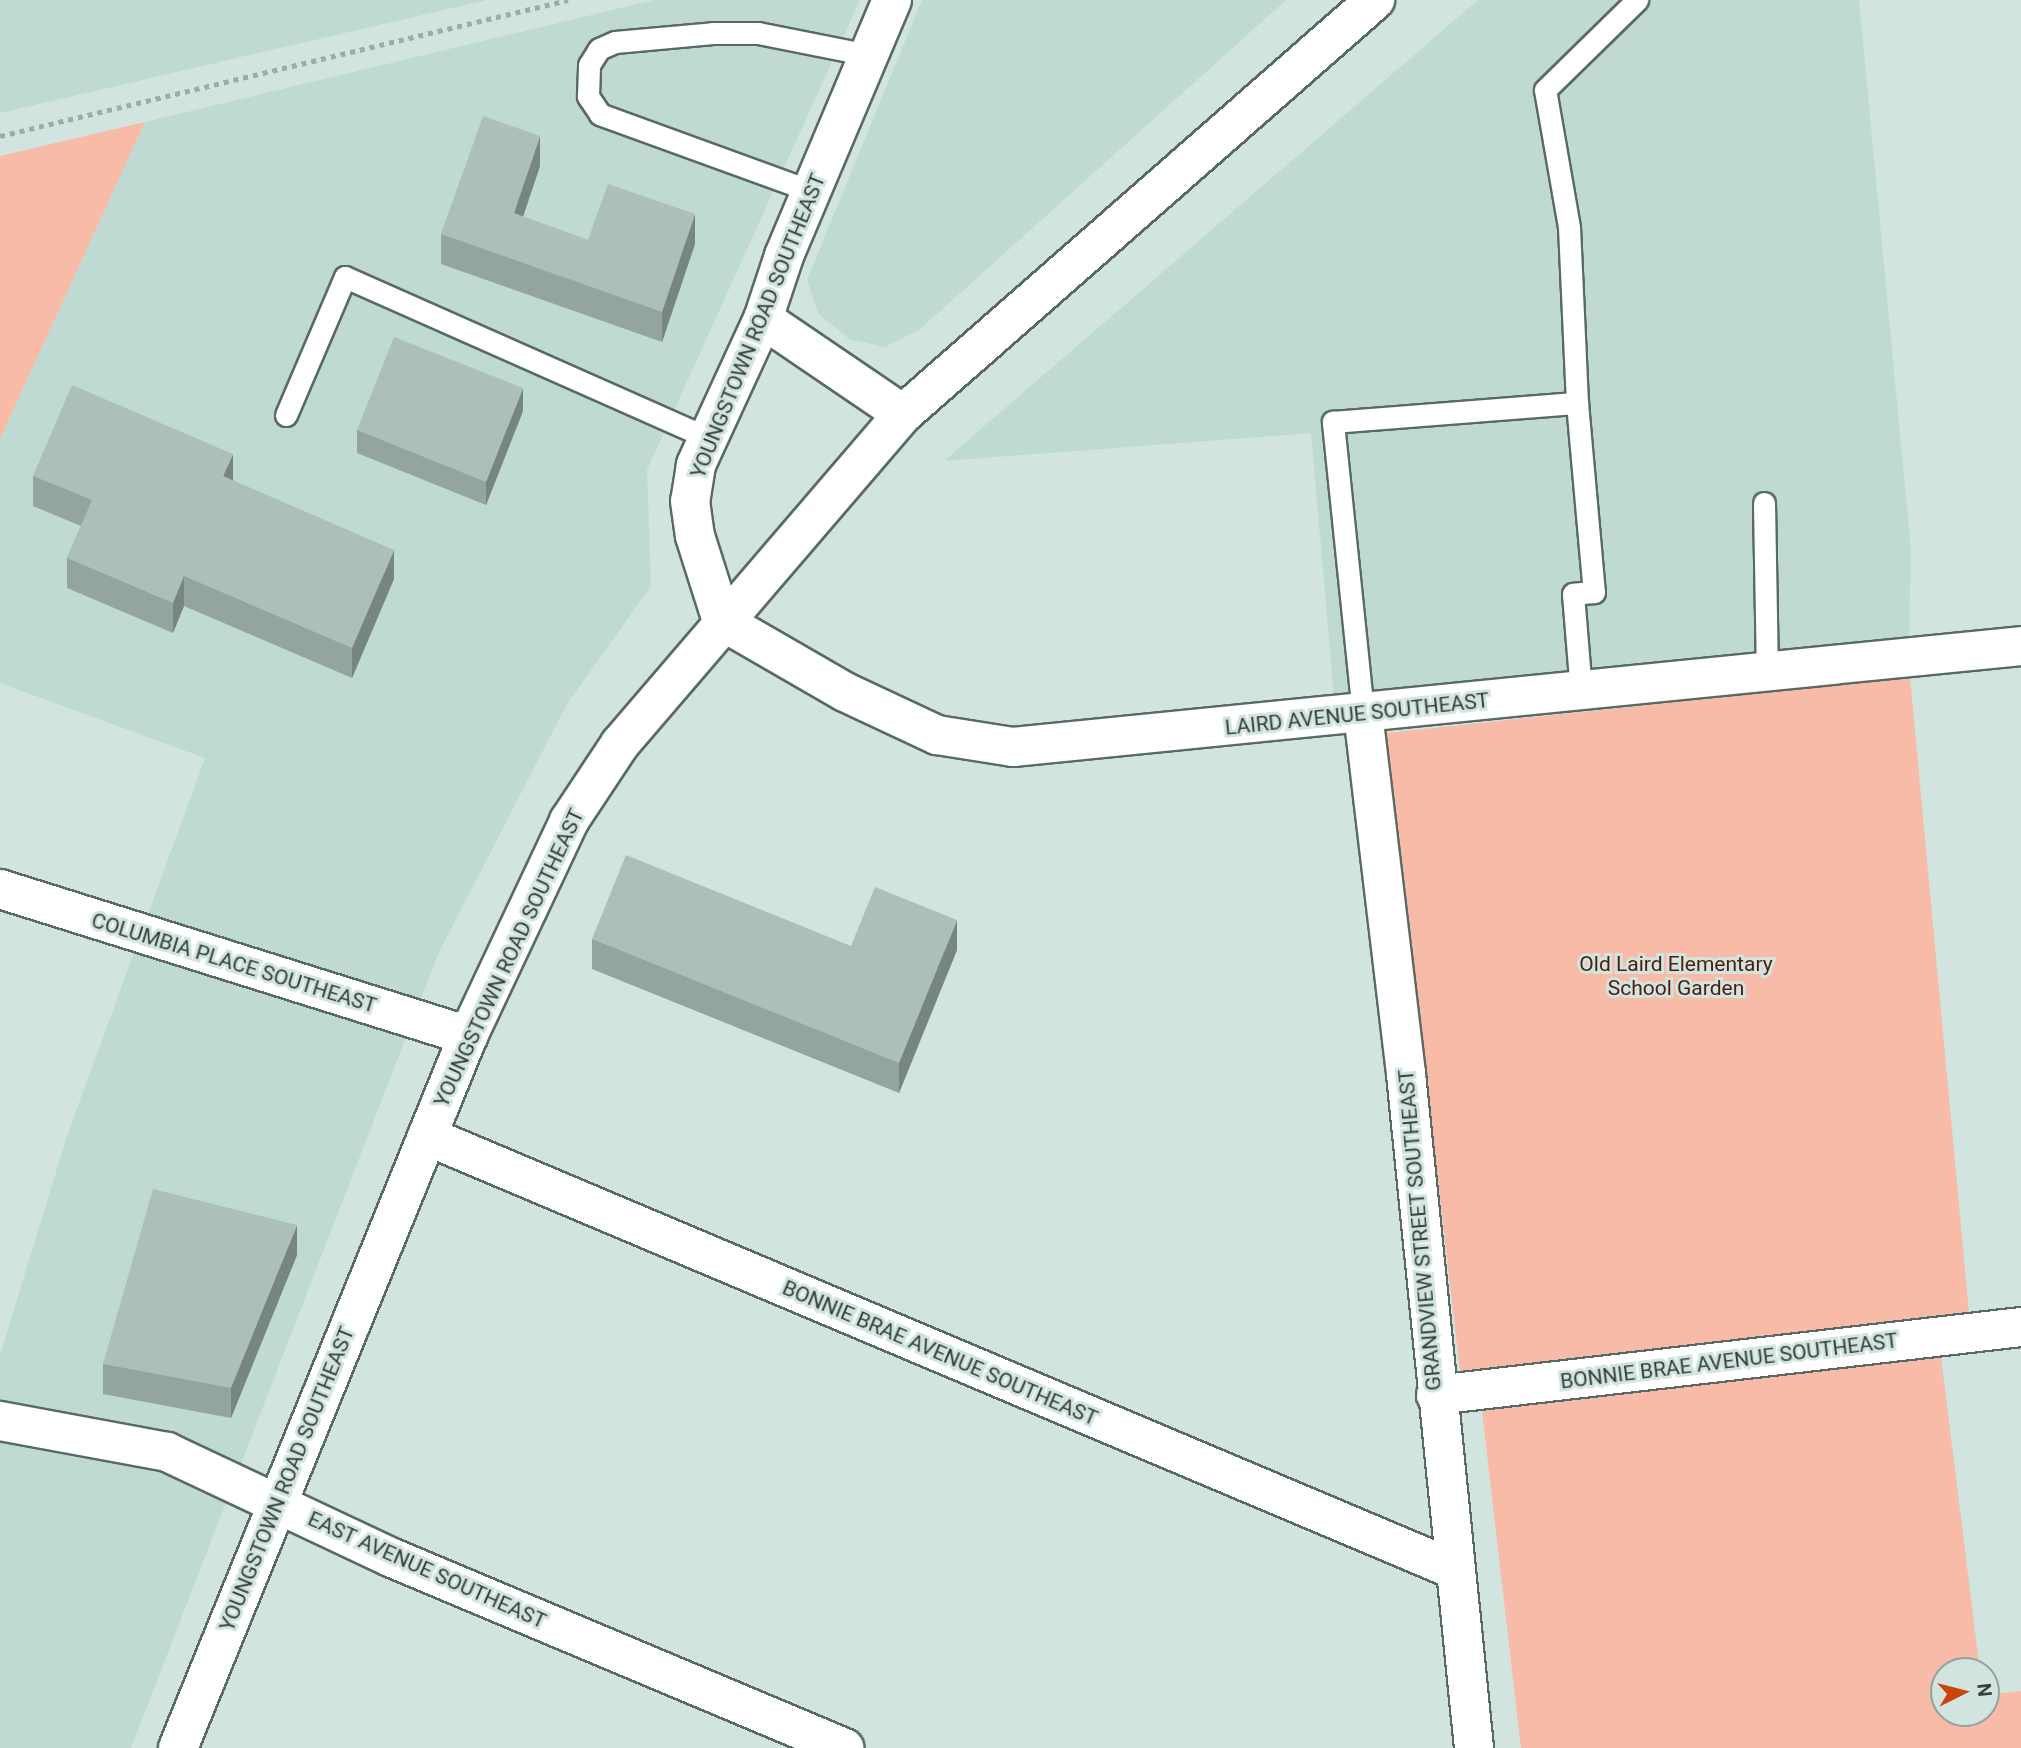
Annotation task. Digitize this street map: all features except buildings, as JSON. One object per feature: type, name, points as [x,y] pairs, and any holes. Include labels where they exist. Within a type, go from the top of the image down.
[{"type":"street","name":"YOUNGSTOWN ROAD SOUTHEAST","points":[[178,1748],[468,1036],[569,821],[620,744],[722,621],[695,536],[691,501],[696,465],[763,319],[811,191],[892,0]]},
{"type":"street","points":[[722,621],[903,414],[1375,0]]},
{"type":"street","points":[[763,319],[903,414]]},
{"type":"street","name":"LAIRD AVENUE SOUTHEAST","points":[[722,621],[904,722],[959,741],[1013,747],[1066,744],[2021,646]]},
{"type":"street","name":"GRANDVIEW STREET SOUTHEAST","points":[[1363,713],[1406,1074],[1453,1569],[1474,1748]]},
{"type":"street","name":"COLUMBIA PLACE SOUTHEAST","points":[[0,889],[468,1036]]},
{"type":"street","name":"BONNIE BRAE AVENUE SOUTHEAST","points":[[427,1136],[1453,1569]]},
{"type":"street","name":"BONNIE BRAE AVENUE SOUTHEAST","points":[[1436,1395],[2021,1327]]},
{"type":"street","name":"EAST AVENUE SOUTHEAST","points":[[0,1421],[167,1452],[390,1557],[845,1748]]},
{"type":"lane","points":[[1581,691],[1573,594],[1594,592],[1577,403],[1569,227],[1545,90],[1637,0]]},
{"type":"lane","points":[[811,191],[600,114],[588,96],[589,65],[598,50],[615,42],[713,33],[758,33],[869,55]]},
{"type":"lane","points":[[286,415],[345,277],[709,438]]},
{"type":"lane","points":[[1363,713],[1332,422],[1577,403]]},
{"type":"lane","points":[[1764,503],[1767,672]]},
{"type":"path","points":[[0,136],[568,0]]},
{"type":"shaded area","points":[[0,0],[487,0],[0,113]]},
{"type":"shaded area","points":[[654,0],[860,0],[647,470],[651,586],[567,704],[439,952],[131,1748],[0,1748],[0,1355],[67,1136],[205,758],[0,683],[0,439],[145,122]]},
{"type":"shaded area","points":[[922,0],[1286,0],[919,330],[885,347],[849,339],[818,313],[807,280]]},
{"type":"shaded area","points":[[1478,0],[1859,0],[1911,551],[1909,636],[1334,695],[1311,433],[944,461]]},
{"type":"green space","points":[[145,122],[0,439],[0,156]]},
{"type":"green space","name":"Old Laird Elementary School Garden","points":[[1910,677],[1969,1313],[1460,1371],[1386,733]]},
{"type":"green space","points":[[1941,1357],[1978,1657],[1930,1657],[1930,1727],[2000,1727],[2000,1693],[2021,1691],[2021,1748],[1521,1748],[1482,1411]]}]
